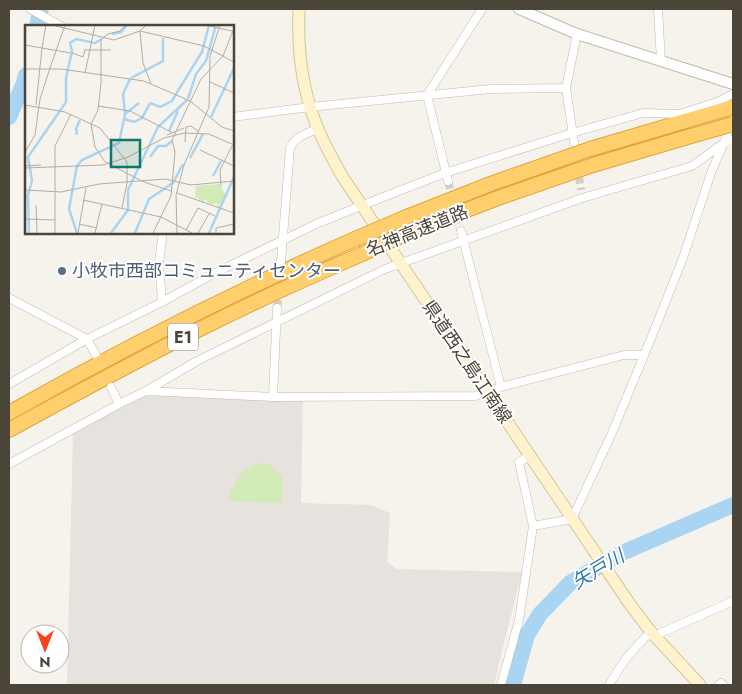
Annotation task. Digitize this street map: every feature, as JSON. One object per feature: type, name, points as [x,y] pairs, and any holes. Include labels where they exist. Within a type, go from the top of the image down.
[{"type":"highway","name":"名神高速道路","points":[[9,413],[83,371],[201,310],[355,238],[493,183],[564,158],[733,107]]},
{"type":"highway","name":"名神高速道路","points":[[9,430],[88,386],[209,324],[412,231],[498,198],[594,165],[733,124]]},
{"type":"main road","name":"県道西之島江南線","points":[[299,9],[298,38],[305,88],[322,140],[342,176],[615,584],[652,634],[700,685]]},
{"type":"street","points":[[448,181],[427,95],[482,9]]},
{"type":"street","points":[[519,9],[577,34],[733,84]]},
{"type":"street","points":[[658,9],[661,62]]},
{"type":"street","points":[[33,10],[59,25]]},
{"type":"street","points":[[574,142],[566,88],[577,34]]},
{"type":"street","points":[[234,117],[310,107],[491,89],[566,88]]},
{"type":"street","points":[[9,384],[87,339],[162,302],[213,274],[283,239],[362,205],[445,173],[572,133],[643,113],[680,114],[718,102],[733,94]]},
{"type":"street","points":[[533,526],[572,519],[612,433],[644,355],[683,258],[733,119]]},
{"type":"street","points":[[282,262],[290,148],[299,137],[318,129]]},
{"type":"street","points":[[9,464],[146,391],[197,361],[386,269],[582,198],[692,166],[725,142],[733,140]]},
{"type":"street","points":[[581,190],[582,198]]},
{"type":"street","points":[[461,231],[501,387]]},
{"type":"street","points":[[162,302],[159,262],[163,234]]},
{"type":"street","points":[[9,298],[87,339],[96,355]]},
{"type":"street","points":[[273,397],[278,308]]},
{"type":"street","points":[[146,391],[273,397],[475,396],[501,387],[624,355],[644,355]]},
{"type":"street","points":[[111,387],[119,404]]},
{"type":"street","points":[[501,685],[519,620],[533,526],[519,462],[530,456]]},
{"type":"street","points":[[609,685],[618,668],[636,645],[652,634],[733,601]]},
{"type":"street","points":[[718,685],[720,683],[723,685]]},
{"type":"shaded area","points":[[146,393],[303,396],[301,503],[371,505],[390,513],[387,562],[397,569],[522,572],[494,685],[67,685],[67,674],[70,674],[70,624],[68,624],[73,434]]},
{"type":"green space","points":[[261,463],[271,465],[282,478],[282,503],[228,501],[236,482],[243,472]]},
{"type":"waterway","points":[[37,25],[41,9]]},
{"type":"waterway","points":[[9,117],[25,79]]},
{"type":"waterway","name":"矢戸川","points":[[513,685],[527,635],[540,614],[570,583],[622,553],[733,505]]},
{"type":"tunnel","points":[[575,152],[581,190]]},
{"type":"tunnel","points":[[448,181],[461,231]]},
{"type":"tunnel","points":[[277,308],[281,272]]},
{"type":"place","name":"小牧市西部コミュニティセンター","points":[[62,271]]}]
